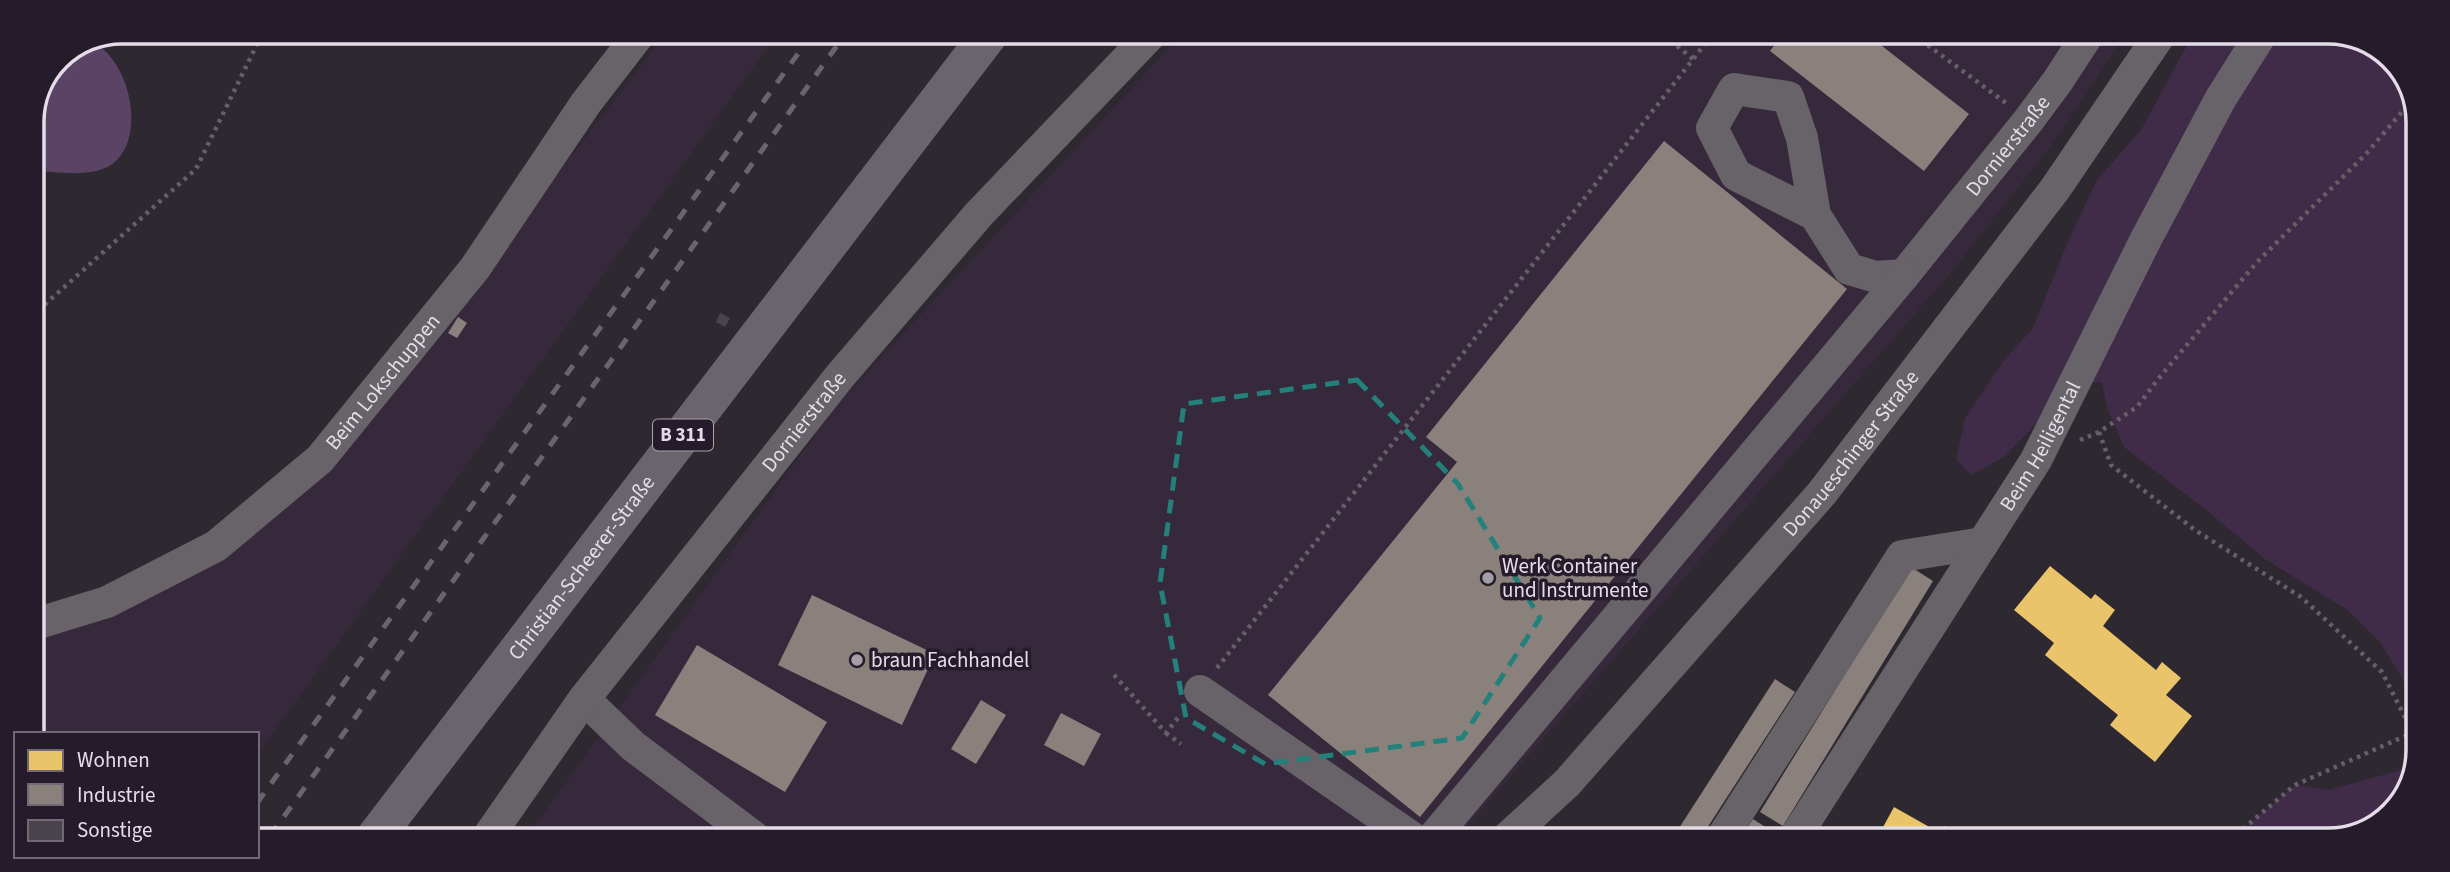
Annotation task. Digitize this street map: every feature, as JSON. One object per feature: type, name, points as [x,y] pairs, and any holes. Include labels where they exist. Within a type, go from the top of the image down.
[{"type":"main road","name":"Christian-Scheerer-Straße","points":[[382,828],[982,44]]},
{"type":"street","name":"Beim Lokschuppen","points":[[44,621],[107,602],[216,546],[320,459],[475,268],[586,103],[632,44]]},
{"type":"street","name":"Dornierstraße","points":[[494,828],[584,699],[839,376],[979,214],[1141,44]]},
{"type":"street","name":"Dornierstraße","points":[[1441,828],[1913,264],[2028,121],[2081,44]]},
{"type":"street","name":"Donaueschinger Straße","points":[[1518,828],[1567,783],[1822,493],[2055,189],[2154,44]]},
{"type":"street","name":"Beim Heiligental","points":[[1801,828],[2036,460],[2146,239],[2221,98],[2255,44]]},
{"type":"street","points":[[1815,215],[1849,269],[1876,277],[1913,264]]},
{"type":"street","points":[[1728,828],[1902,556],[1983,543]]},
{"type":"street","points":[[1200,691],[1398,828]]},
{"type":"street","points":[[584,699],[633,746],[742,828]]},
{"type":"path","points":[[44,305],[196,169],[257,44]]},
{"type":"path","points":[[1675,44],[1693,59]]},
{"type":"path","points":[[1166,733],[1705,44]]},
{"type":"path","points":[[1926,44],[2028,121]]},
{"type":"path","points":[[2036,460],[2099,432],[2137,407],[2257,262],[2366,154],[2405,108]]},
{"type":"path","points":[[2099,432],[2111,465],[2195,530],[2301,597],[2382,672],[2406,720]]},
{"type":"path","points":[[1114,675],[1166,733],[1181,744]]},
{"type":"path","points":[[2244,828],[2295,785],[2406,737]]},
{"type":"highlighted area","points":[[1357,380],[1458,484],[1540,618],[1462,738],[1265,764],[1186,718],[1160,583],[1184,404]]},
{"type":"shaded area","points":[[658,44],[770,44],[259,752],[259,732],[44,732],[44,637],[110,618],[216,563],[331,469]]},
{"type":"shaded area","points":[[1173,44],[2119,44],[2058,137],[1950,274],[1466,828],[533,828],[835,407]]},
{"type":"shaded area","points":[[2188,44],[2343,45],[2376,60],[2396,83],[2406,117],[2406,685],[2380,642],[2349,611],[2265,559],[2124,447],[2107,408],[2102,382],[2058,385],[2037,423],[2004,457],[1971,475],[1956,459],[1965,418],[2005,359],[2033,328],[2069,239],[2097,180],[2141,130]]},
{"type":"shaded area","points":[[100,47],[116,65],[124,81],[129,98],[130,133],[125,149],[108,167],[76,173],[44,172],[45,107],[57,79],[67,67],[79,57]]},
{"type":"shaded area","points":[[2405,764],[2390,798],[2376,812],[2353,824],[2328,828],[2244,828],[2295,785],[2328,790],[2401,770]]},
{"type":"building: Wohnen","points":[[2050,566],[2091,599],[2095,594],[2115,610],[2103,626],[2156,670],[2162,662],[2181,678],[2166,695],[2192,716],[2155,762],[2110,725],[2118,715],[2045,655],[2054,643],[2014,610]]},
{"type":"building: Wohnen","points":[[1894,807],[1931,828],[1883,828]]},
{"type":"building: Industrie","points":[[1775,44],[1880,44],[1969,114],[1924,171],[1770,51]]},
{"type":"building: Industrie","name":"Werk Container und Instrumente","points":[[1664,141],[1847,289],[1420,817],[1268,695],[1457,462],[1426,437]]},
{"type":"building: Industrie","points":[[458,317],[467,323],[457,338],[448,333]]},
{"type":"building: Industrie","points":[[1911,567],[1933,581],[1783,826],[1760,812]]},
{"type":"building: Industrie","name":"braun Fachhandel","points":[[812,595],[935,654],[902,725],[778,665]]},
{"type":"building: Industrie","points":[[697,645],[827,722],[785,792],[655,715]]},
{"type":"building: Industrie","points":[[1775,679],[1795,692],[1707,828],[1679,828]]},
{"type":"building: Industrie","points":[[981,700],[1006,715],[976,764],[951,749]]},
{"type":"building: Industrie","points":[[1061,713],[1101,734],[1084,766],[1044,745]]},
{"type":"building: Industrie","points":[[1753,819],[1767,828],[1747,828]]},
{"type":"building: Sonstige","points":[[720,313],[730,318],[725,327],[716,322]]},
{"type":"railway","points":[[259,800],[805,44]]},
{"type":"railway","points":[[276,828],[838,44]]},
{"type":"place","name":"Werk Container und Instrumente","points":[[1488,578]]},
{"type":"place","name":"braun Fachhandel","points":[[857,660]]}]
